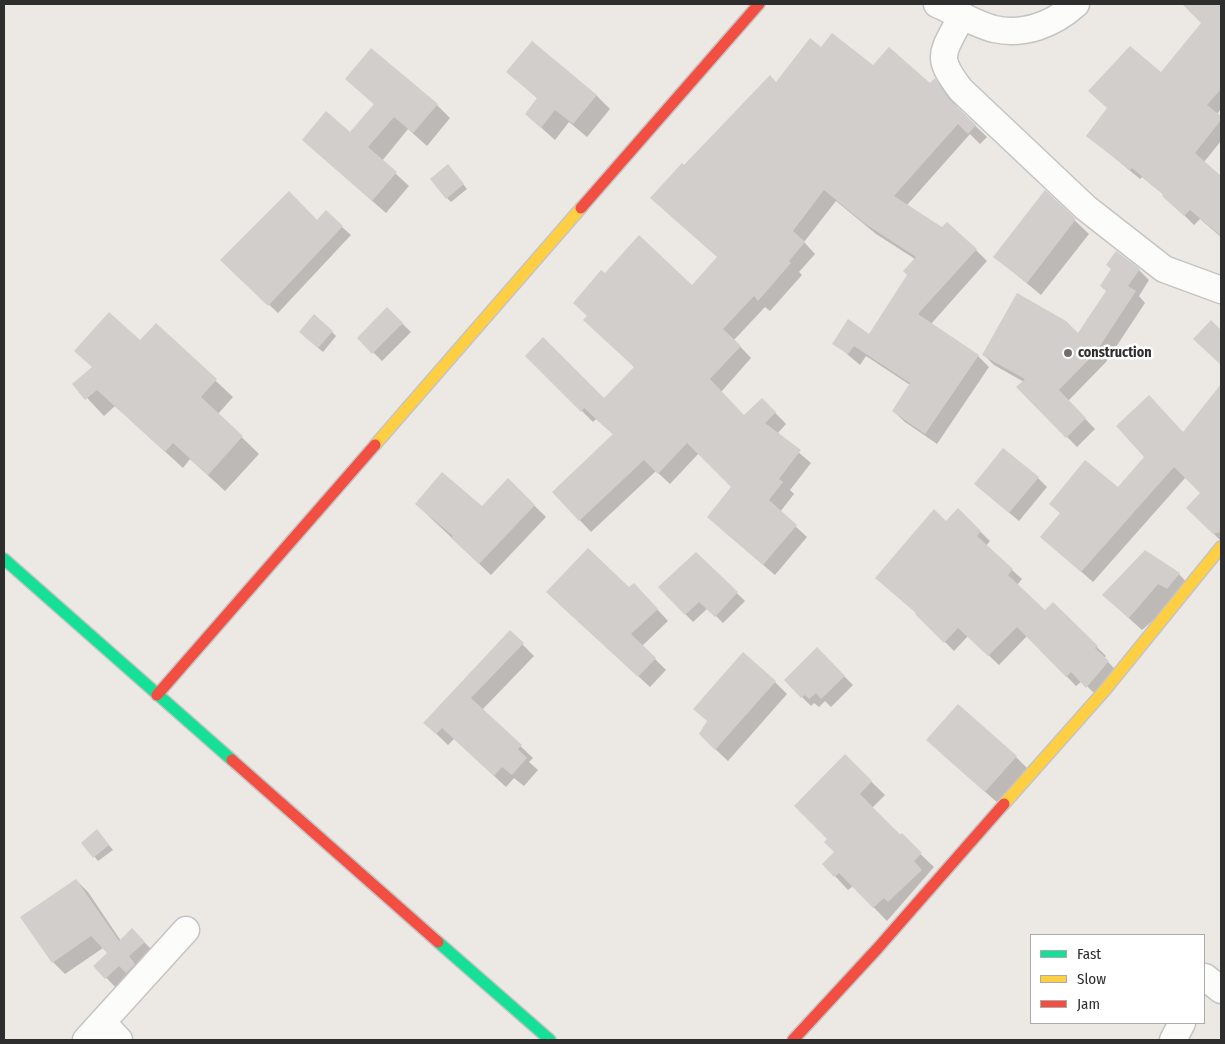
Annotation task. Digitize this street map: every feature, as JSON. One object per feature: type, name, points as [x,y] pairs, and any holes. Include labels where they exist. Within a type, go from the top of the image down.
[{"type":"main road","points":[[157,696],[759,4]]},
{"type":"main road","points":[[793,1040],[877,949],[1105,690],[1221,547]]},
{"type":"main road","points":[[4,559],[157,696],[550,1040]]},
{"type":"street","points":[[937,4],[995,29],[1027,30],[1049,24],[1076,4]]},
{"type":"street","points":[[962,15],[942,57],[945,69],[961,90],[1086,208],[1164,269],[1221,290]]},
{"type":"street","points":[[102,1034],[186,930]]},
{"type":"street","points":[[1205,977],[1221,990]]},
{"type":"street","points":[[1173,1040],[1181,1024]]},
{"type":"building","points":[[1182,4],[1221,4],[1221,89],[1207,105],[1221,116],[1221,120],[1195,153],[1221,176],[1221,236],[1190,210],[1184,216],[1162,196],[1163,194],[1132,168],[1130,170],[1086,136],[1107,108],[1088,91],[1130,46],[1161,72],[1201,23]]},
{"type":"building","points":[[832,33],[873,65],[889,47],[930,83],[935,78],[949,99],[976,125],[968,134],[958,124],[894,196],[942,227],[947,222],[977,249],[918,314],[979,355],[925,434],[892,411],[910,383],[854,346],[848,354],[832,344],[848,319],[869,334],[907,275],[903,271],[916,257],[864,223],[824,190],[793,231],[805,242],[789,261],[791,263],[758,301],[754,296],[723,329],[741,346],[710,379],[744,415],[762,398],[776,412],[765,423],[801,450],[779,479],[783,482],[769,500],[797,525],[763,565],[707,517],[731,487],[687,443],[658,474],[644,460],[579,521],[552,492],[613,434],[584,408],[581,412],[525,356],[543,337],[604,398],[634,367],[583,320],[587,316],[573,303],[601,270],[605,273],[639,235],[692,285],[717,257],[650,198],[682,163],[684,165],[770,75],[776,82],[810,38],[821,47]]},
{"type":"building","points":[[532,41],[597,95],[573,124],[555,110],[541,128],[525,114],[537,98],[506,72]]},
{"type":"building","points":[[371,48],[438,104],[413,133],[394,117],[368,147],[397,172],[372,201],[302,140],[326,111],[350,132],[374,104],[345,79]]},
{"type":"building","points":[[448,164],[464,184],[446,199],[430,179]]},
{"type":"building","points":[[1045,190],[1076,219],[1027,283],[993,257]]},
{"type":"building","points":[[289,191],[317,220],[326,210],[343,226],[268,306],[220,260]]},
{"type":"building","points":[[1116,251],[1140,269],[1128,286],[1136,291],[1096,352],[1059,390],[1086,418],[1066,438],[1016,387],[1025,379],[982,355],[1017,293],[1066,321],[1078,333],[1106,291],[1100,286],[1111,269],[1106,265]]},
{"type":"building","points":[[387,307],[403,323],[372,354],[357,338]]},
{"type":"building","points":[[109,312],[140,340],[156,323],[217,379],[201,397],[243,436],[208,475],[173,443],[165,452],[97,390],[85,400],[72,384],[92,367],[74,351]]},
{"type":"building","points":[[314,314],[333,331],[318,348],[299,332]]},
{"type":"building","points":[[1211,320],[1221,330],[1221,365],[1193,339]]},
{"type":"building","points":[[1221,384],[1221,532],[1213,534],[1186,508],[1200,493],[1174,467],[1081,572],[1040,537],[1060,513],[1049,504],[1085,460],[1118,487],[1144,457],[1116,426],[1149,395],[1183,432]]},
{"type":"building","points":[[1003,448],[1039,477],[1009,513],[974,484]]},
{"type":"building","points":[[442,472],[482,506],[508,478],[535,505],[479,564],[451,538],[453,536],[415,504]]},
{"type":"building","points":[[958,508],[981,531],[977,536],[1013,569],[1008,575],[1045,610],[1053,602],[1098,646],[1095,648],[1109,661],[1086,688],[1071,672],[1066,677],[1017,627],[988,656],[958,628],[944,643],[916,613],[875,578],[934,509],[946,521]]},
{"type":"building","points":[[588,548],[629,587],[634,583],[658,609],[631,634],[656,658],[638,677],[546,592]]},
{"type":"building","points":[[1145,550],[1180,573],[1167,589],[1158,584],[1129,618],[1102,595]]},
{"type":"building","points":[[696,552],[738,592],[715,617],[699,602],[685,615],[658,587]]},
{"type":"building","points":[[510,630],[524,643],[471,698],[522,745],[518,749],[527,758],[512,775],[502,767],[494,776],[442,728],[436,734],[423,723]]},
{"type":"building","points":[[817,647],[845,676],[821,699],[816,693],[809,699],[805,695],[801,698],[784,680]]},
{"type":"building","points":[[743,652],[776,681],[715,750],[699,734],[707,721],[693,709]]},
{"type":"building","points":[[958,704],[1017,756],[985,792],[926,740]]},
{"type":"building","points":[[845,754],[872,781],[860,794],[900,835],[902,833],[922,853],[914,861],[922,870],[888,902],[884,898],[873,908],[839,873],[834,877],[822,864],[834,852],[824,842],[827,839],[794,806]]},
{"type":"building","points":[[97,829],[109,845],[93,858],[81,843]]},
{"type":"building","points":[[76,879],[119,941],[132,928],[145,942],[129,956],[135,964],[126,973],[119,966],[105,979],[93,966],[107,953],[91,936],[52,963],[20,917]]},
{"type":"traffic: fast","points":[[4,559],[232,760]]},
{"type":"traffic: fast","points":[[438,942],[550,1040]]},
{"type":"traffic: slow","points":[[375,445],[581,208]]},
{"type":"traffic: slow","points":[[1004,804],[1105,690],[1221,547]]},
{"type":"traffic: jam","points":[[581,208],[759,4]]},
{"type":"traffic: jam","points":[[157,695],[375,445]]},
{"type":"traffic: jam","points":[[232,760],[438,942]]},
{"type":"traffic: jam","points":[[793,1040],[877,949],[1004,804]]},
{"type":"place","name":"construction","points":[[1068,353]]}]
